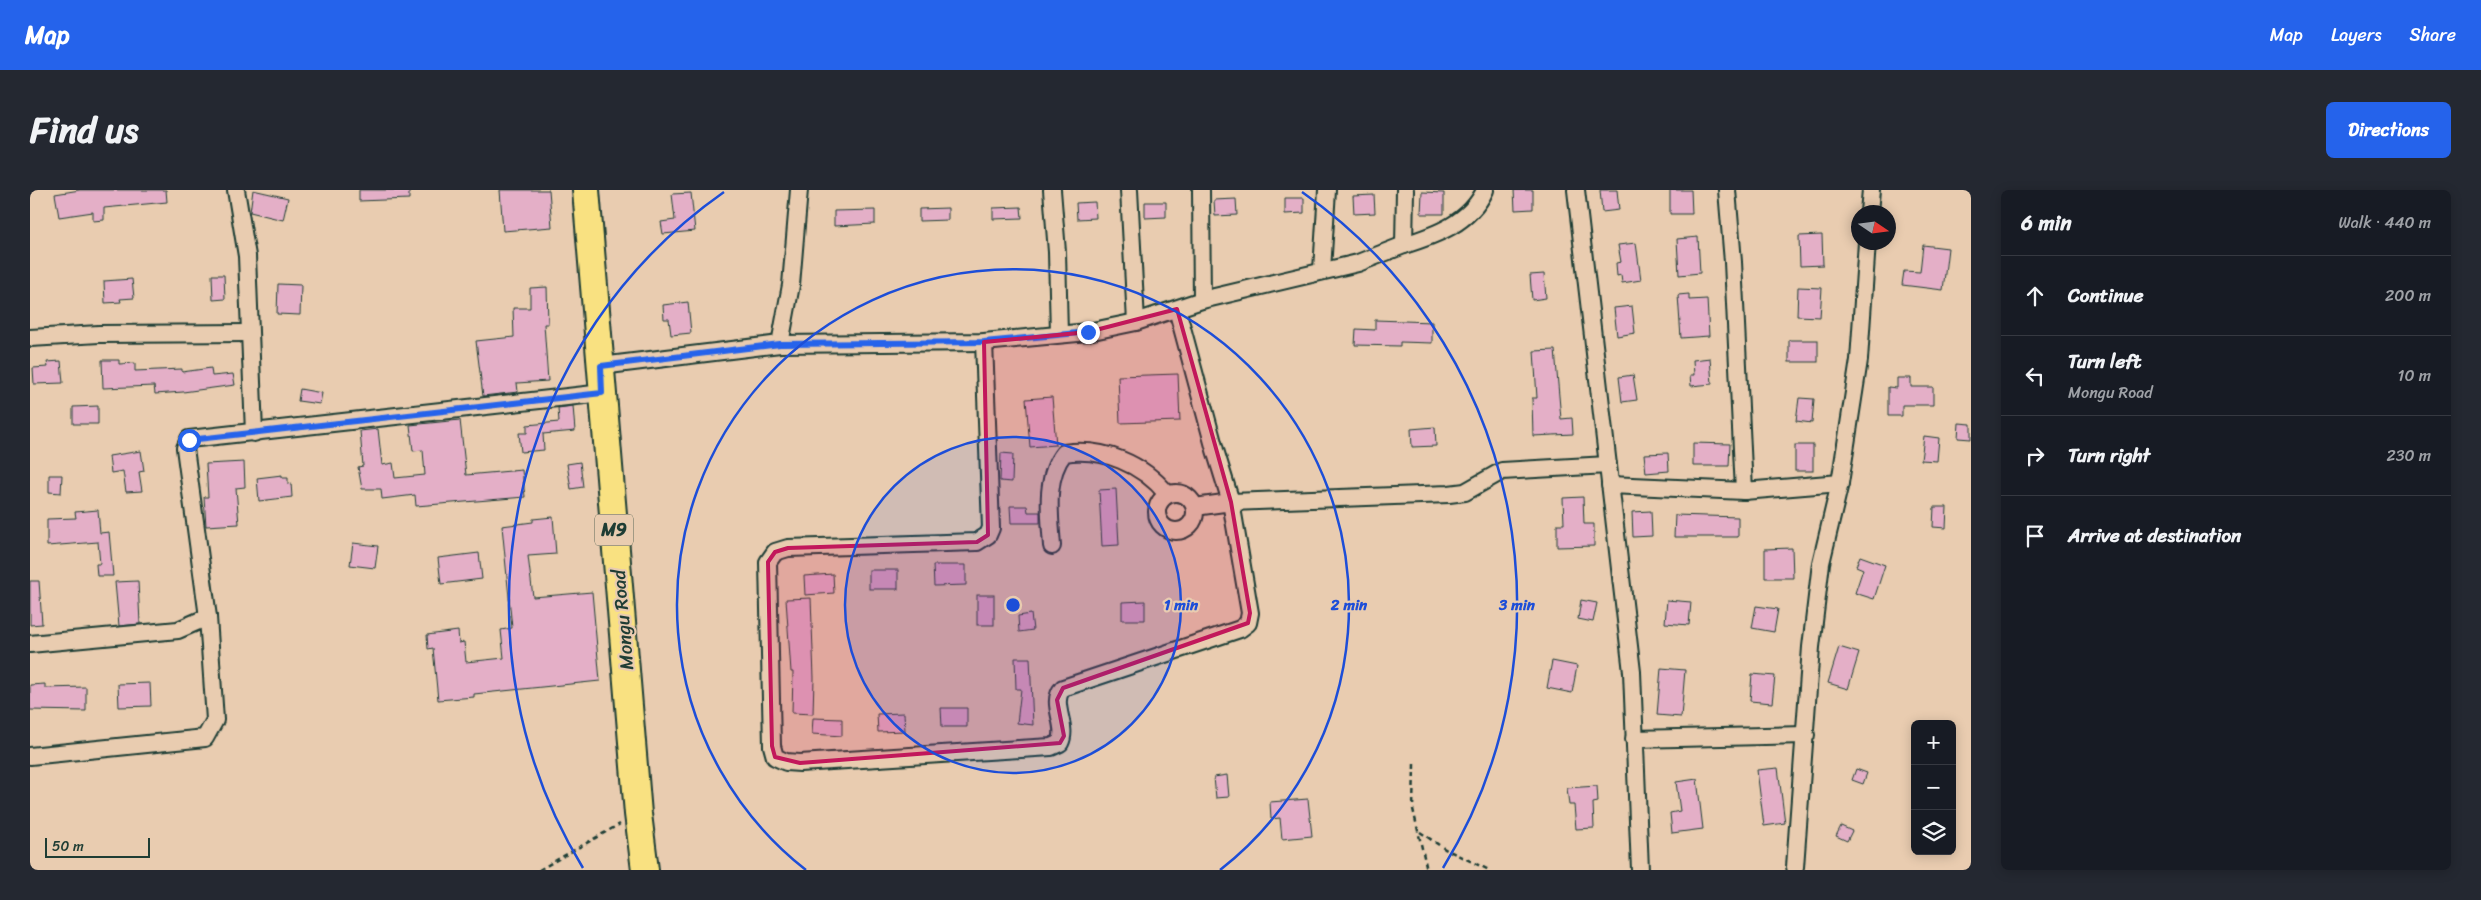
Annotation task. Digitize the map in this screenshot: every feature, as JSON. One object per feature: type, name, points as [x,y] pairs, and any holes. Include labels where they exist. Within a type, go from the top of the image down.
[{"type":"main road","name":"Mongu Road","points":[[586,190],[638,814],[645,870]]},
{"type":"street","points":[[236,190],[246,256],[254,432]]},
{"type":"street","points":[[780,344],[790,285],[799,190]]},
{"type":"street","points":[[1052,190],[1057,252],[1059,334]]},
{"type":"street","points":[[1129,190],[1136,322]]},
{"type":"street","points":[[1201,190],[1202,300]]},
{"type":"street","points":[[1322,270],[1326,190]]},
{"type":"street","points":[[1404,245],[1405,190]]},
{"type":"street","points":[[601,366],[780,344],[984,342],[1088,332],[1136,322],[1202,300],[1358,263],[1439,234],[1467,216],[1485,190]]},
{"type":"street","points":[[1576,190],[1632,672],[1640,870]]},
{"type":"street","points":[[1727,190],[1733,262],[1744,491]]},
{"type":"street","points":[[1870,205],[1871,190]]},
{"type":"street","points":[[1795,867],[1811,647],[1821,564],[1840,483],[1859,360],[1866,250]]},
{"type":"street","points":[[984,342],[991,528],[988,535],[977,542],[788,548],[775,552],[768,562],[772,746],[776,757],[786,762],[1051,747],[1060,743],[1064,736],[1057,700],[1058,693],[1063,688],[1240,629],[1248,623],[1250,612],[1231,502],[1177,309]]},
{"type":"street","points":[[30,338],[99,334],[249,333]]},
{"type":"street","points":[[30,756],[205,738],[215,720],[208,617],[185,448],[186,442],[194,438],[602,393]]},
{"type":"street","points":[[1052,546],[1049,511],[1055,465],[1064,453],[1077,451],[1094,452],[1137,466],[1155,479],[1167,494]]},
{"type":"street","points":[[1195,507],[1231,502],[1449,494],[1465,492],[1502,470],[1608,465]]},
{"type":"street","points":[[1610,485],[1744,491],[1840,483]]},
{"type":"street","points":[[1176,492],[1184,494],[1191,499],[1195,507],[1192,523],[1187,528],[1172,531],[1164,528],[1159,522],[1157,506],[1167,494],[1176,492]]},
{"type":"street","points":[[30,644],[178,630],[208,617]]},
{"type":"street","points":[[1634,739],[1806,736]]},
{"type":"path","points":[[1414,764],[1413,809],[1427,870]]},
{"type":"path","points":[[539,870],[638,814]]},
{"type":"path","points":[[1418,831],[1445,849],[1489,870]]},
{"type":"highlighted area","points":[[1177,309],[1231,502],[1250,613],[1248,623],[1063,688],[1057,700],[1064,736],[1060,743],[800,763],[775,757],[772,746],[768,562],[775,552],[788,548],[977,542],[988,535],[984,342],[1088,332]]},
{"type":"building","points":[[80,190],[166,190],[167,202],[104,208],[104,220],[93,221],[93,212],[59,217],[55,194]]},
{"type":"building","points":[[253,190],[288,198],[283,220],[250,212]]},
{"type":"building","points":[[359,190],[409,190],[409,199],[359,201]]},
{"type":"building","points":[[500,190],[549,190],[552,227],[503,231]]},
{"type":"building","points":[[1514,190],[1533,190],[1533,209],[1515,210]]},
{"type":"building","points":[[1600,190],[1617,190],[1619,210],[1602,212]]},
{"type":"building","points":[[1670,190],[1691,190],[1692,214],[1670,214]]},
{"type":"building","points":[[1422,192],[1444,193],[1444,214],[1421,214]]},
{"type":"building","points":[[691,193],[695,231],[663,234],[661,222],[675,220],[672,194]]},
{"type":"building","points":[[1374,195],[1375,213],[1354,214],[1353,196]]},
{"type":"building","points":[[1285,198],[1304,198],[1304,213],[1285,214]]},
{"type":"building","points":[[1236,199],[1237,215],[1215,216],[1214,200]]},
{"type":"building","points":[[1095,202],[1096,218],[1077,219],[1076,203]]},
{"type":"building","points":[[1145,202],[1166,202],[1166,217],[1145,218]]},
{"type":"building","points":[[1021,207],[1022,218],[993,219],[993,208]]},
{"type":"building","points":[[948,208],[948,220],[919,221],[919,209]]},
{"type":"building","points":[[875,210],[875,224],[834,226],[834,211]]},
{"type":"building","points":[[1822,235],[1823,265],[1800,266],[1799,236]]},
{"type":"building","points":[[1698,237],[1700,273],[1679,275],[1677,239]]},
{"type":"building","points":[[1636,243],[1641,280],[1622,283],[1621,275],[1617,276],[1616,263],[1621,262],[1618,245]]},
{"type":"building","points":[[1923,245],[1948,248],[1943,290],[1902,285],[1904,271],[1920,272]]},
{"type":"building","points":[[1544,274],[1546,298],[1532,300],[1530,275]]},
{"type":"building","points":[[212,275],[224,275],[225,299],[213,300]]},
{"type":"building","points":[[132,279],[134,298],[120,299],[121,302],[105,303],[104,281]]},
{"type":"building","points":[[278,284],[301,285],[300,315],[277,314]]},
{"type":"building","points":[[547,287],[548,324],[544,324],[548,381],[517,383],[518,392],[483,396],[476,341],[514,337],[513,308],[530,308],[530,288]]},
{"type":"building","points":[[1798,287],[1822,288],[1820,317],[1797,316]]},
{"type":"building","points":[[1689,294],[1689,300],[1707,299],[1709,336],[1681,338],[1678,295]]},
{"type":"building","points":[[688,302],[691,333],[671,335],[669,319],[664,319],[663,305]]},
{"type":"building","points":[[1632,306],[1635,333],[1617,336],[1614,308]]},
{"type":"building","points":[[1375,320],[1432,322],[1432,343],[1400,342],[1400,346],[1355,345],[1356,329],[1375,330]]},
{"type":"building","points":[[1789,340],[1818,340],[1818,362],[1789,362]]},
{"type":"building","points":[[1555,350],[1561,419],[1572,418],[1573,434],[1533,436],[1532,398],[1537,398],[1534,351]]},
{"type":"building","points":[[1710,358],[1712,384],[1691,386],[1690,375],[1694,375],[1693,360]]},
{"type":"building","points":[[102,360],[119,360],[119,364],[135,363],[135,371],[182,369],[182,372],[211,368],[212,376],[233,374],[235,385],[155,394],[154,386],[103,388]]},
{"type":"building","points":[[61,361],[63,383],[34,384],[33,368],[48,367],[47,362]]},
{"type":"building","points":[[1178,374],[1180,421],[1120,423],[1118,376]]},
{"type":"building","points":[[1633,375],[1637,400],[1622,402],[1619,377]]},
{"type":"building","points":[[1897,378],[1911,378],[1911,387],[1933,387],[1933,405],[1902,405],[1902,416],[1888,416],[1888,387],[1897,388]]},
{"type":"building","points":[[300,389],[322,393],[320,404],[298,401]]},
{"type":"building","points":[[1052,397],[1056,445],[1030,447],[1026,399]]},
{"type":"building","points":[[1799,398],[1814,399],[1812,423],[1796,421]]},
{"type":"building","points":[[98,406],[98,424],[73,424],[73,407]]},
{"type":"building","points":[[573,406],[575,431],[543,434],[544,450],[521,452],[519,433],[527,433],[527,425],[559,422],[558,408]]},
{"type":"building","points":[[460,420],[466,475],[522,470],[525,497],[416,506],[415,495],[382,499],[381,489],[362,489],[358,467],[363,466],[360,431],[378,429],[382,465],[393,463],[395,478],[425,475],[423,450],[413,451],[410,425]]},
{"type":"building","points":[[1959,423],[1971,424],[1971,439],[1958,438]]},
{"type":"building","points":[[1435,427],[1436,446],[1412,447],[1411,429]]},
{"type":"building","points":[[1924,436],[1939,438],[1937,461],[1921,460]]},
{"type":"building","points":[[1693,443],[1730,444],[1729,466],[1693,466]]},
{"type":"building","points":[[1795,445],[1813,445],[1813,471],[1795,471]]},
{"type":"building","points":[[141,451],[144,471],[139,472],[142,491],[126,492],[123,471],[111,473],[109,456]]},
{"type":"building","points":[[1001,453],[1013,454],[1012,482],[1000,481]]},
{"type":"building","points":[[1668,453],[1669,471],[1646,473],[1644,454]]},
{"type":"building","points":[[244,462],[245,487],[236,488],[239,524],[206,526],[204,497],[208,497],[206,464]]},
{"type":"building","points":[[580,462],[583,487],[571,489],[567,464]]},
{"type":"building","points":[[49,475],[62,475],[61,493],[49,492]]},
{"type":"building","points":[[282,475],[282,478],[288,478],[288,484],[291,483],[292,497],[259,501],[257,478]]},
{"type":"building","points":[[1116,489],[1119,545],[1102,546],[1099,490]]},
{"type":"building","points":[[1583,497],[1584,524],[1594,524],[1594,546],[1557,547],[1557,524],[1564,524],[1563,498]]},
{"type":"building","points":[[1010,506],[1027,506],[1028,512],[1040,512],[1040,523],[1011,523]]},
{"type":"building","points":[[1934,507],[1947,507],[1946,528],[1933,527]]},
{"type":"building","points":[[98,510],[100,533],[109,532],[113,576],[97,576],[96,564],[100,564],[98,542],[47,546],[47,519],[76,518],[75,512]]},
{"type":"building","points":[[1651,511],[1652,536],[1633,537],[1632,512]]},
{"type":"building","points":[[1675,515],[1738,517],[1738,537],[1674,537]]},
{"type":"building","points":[[553,517],[556,554],[528,556],[533,597],[592,592],[600,681],[474,694],[474,697],[438,700],[433,648],[428,649],[427,635],[458,631],[459,643],[464,642],[466,662],[504,658],[501,630],[512,628],[502,526],[533,522],[533,519]]},
{"type":"building","points":[[353,543],[378,546],[375,568],[350,565]]},
{"type":"building","points":[[1792,548],[1793,578],[1765,578],[1765,549]]},
{"type":"building","points":[[479,553],[482,579],[441,584],[438,558]]},
{"type":"building","points":[[1860,556],[1885,565],[1874,599],[1855,593],[1863,569],[1856,566]]},
{"type":"building","points":[[933,565],[966,565],[966,585],[934,586]]},
{"type":"building","points":[[869,570],[898,570],[898,589],[869,589]]},
{"type":"building","points":[[833,574],[834,593],[805,595],[804,576]]},
{"type":"building","points":[[30,581],[39,581],[42,624],[30,625]]},
{"type":"building","points":[[138,581],[140,624],[119,626],[115,582]]},
{"type":"building","points":[[977,595],[994,595],[994,625],[977,625]]},
{"type":"building","points":[[811,598],[814,678],[813,714],[792,713],[793,672],[791,672],[786,599]]},
{"type":"building","points":[[1581,600],[1597,603],[1593,622],[1578,619]]},
{"type":"building","points":[[1667,600],[1691,602],[1689,625],[1665,623]]},
{"type":"building","points":[[1145,601],[1145,620],[1122,620],[1122,602]]},
{"type":"building","points":[[1756,606],[1778,609],[1774,632],[1752,628]]},
{"type":"building","points":[[1031,614],[1033,630],[1019,632],[1018,616]]},
{"type":"building","points":[[1839,647],[1859,653],[1848,689],[1828,683]]},
{"type":"building","points":[[1015,658],[1030,658],[1033,725],[1017,723],[1021,689],[1016,689]]},
{"type":"building","points":[[1552,661],[1577,666],[1572,693],[1547,688]]},
{"type":"building","points":[[1661,668],[1685,670],[1681,717],[1657,715]]},
{"type":"building","points":[[1752,674],[1775,676],[1772,703],[1750,701]]},
{"type":"building","points":[[150,683],[151,706],[119,707],[118,684]]},
{"type":"building","points":[[45,684],[45,688],[86,687],[86,711],[30,710],[30,685]]},
{"type":"building","points":[[941,708],[967,708],[967,727],[942,727]]},
{"type":"building","points":[[904,713],[905,731],[878,732],[877,714]]},
{"type":"building","points":[[813,718],[842,719],[842,736],[812,734]]},
{"type":"building","points":[[1778,768],[1785,823],[1764,826],[1757,770]]},
{"type":"building","points":[[1856,769],[1867,773],[1863,784],[1852,780]]},
{"type":"building","points":[[1227,775],[1229,797],[1216,798],[1214,777]]},
{"type":"building","points":[[1697,779],[1703,829],[1672,833],[1670,813],[1680,811],[1676,782]]},
{"type":"building","points":[[1597,786],[1598,802],[1593,803],[1594,828],[1576,829],[1574,805],[1569,805],[1567,788]]},
{"type":"building","points":[[1308,799],[1312,836],[1282,839],[1280,818],[1271,819],[1270,802]]},
{"type":"building","points":[[1841,826],[1852,831],[1847,841],[1836,836]]},
{"type":"route","points":[[189,440],[602,393],[601,366],[780,344],[984,342],[1088,332]]}]
